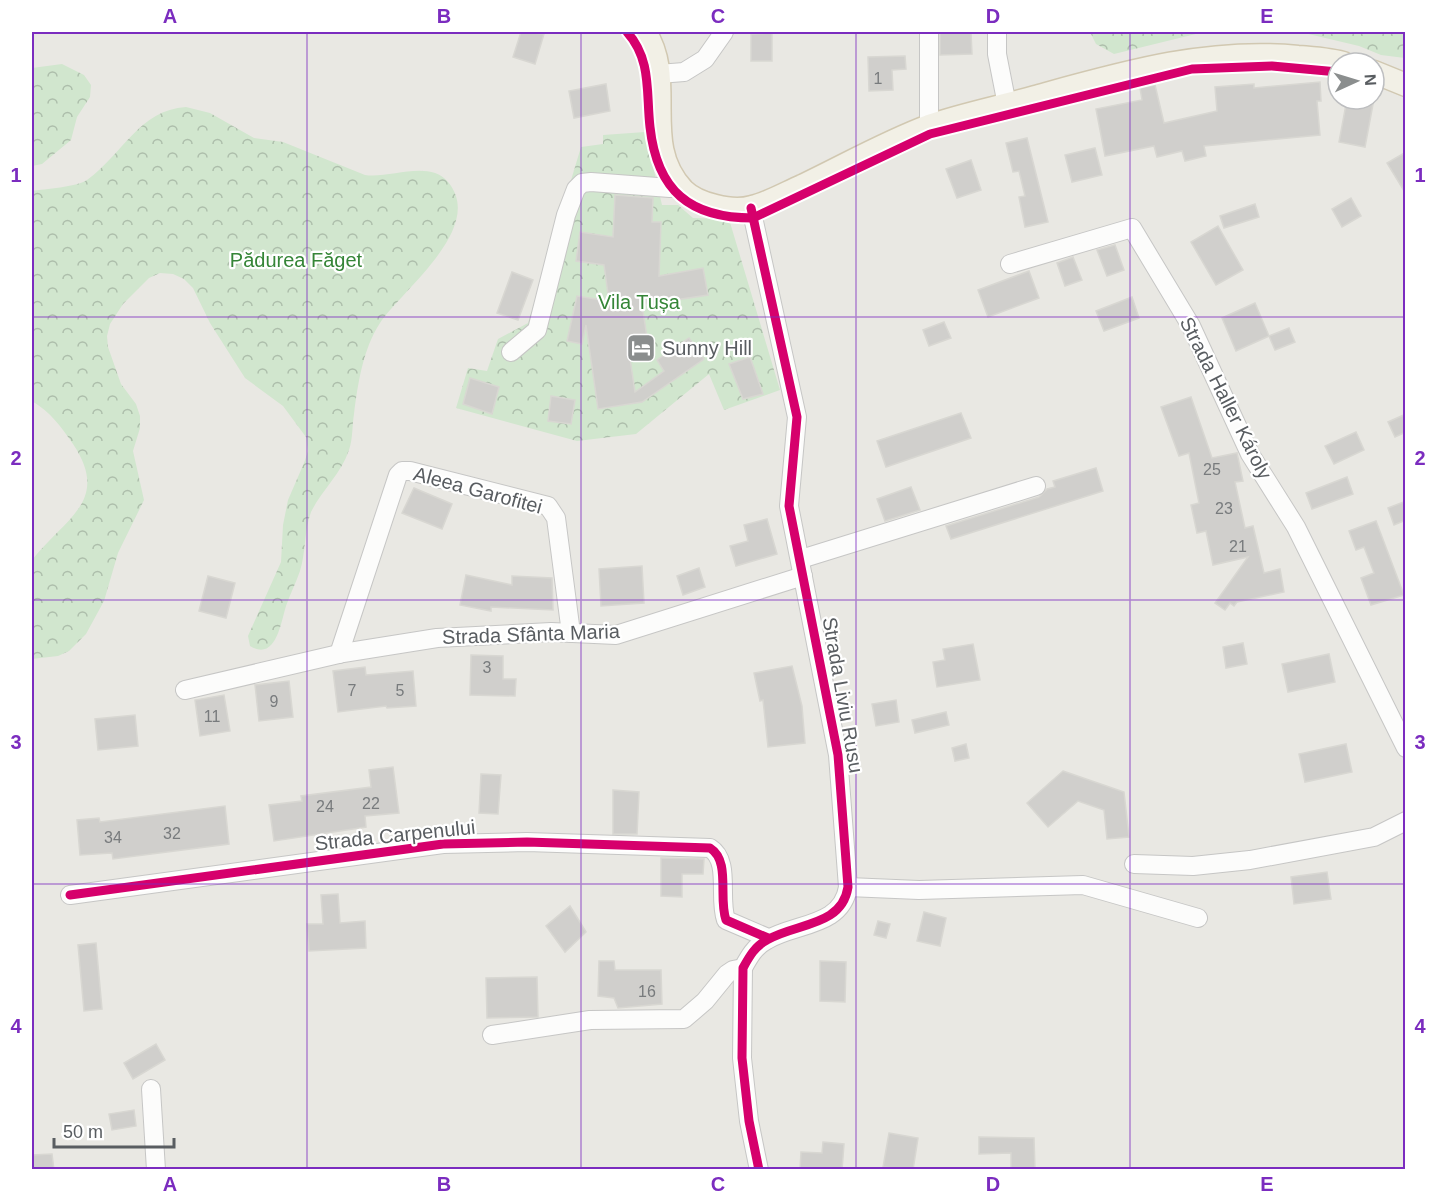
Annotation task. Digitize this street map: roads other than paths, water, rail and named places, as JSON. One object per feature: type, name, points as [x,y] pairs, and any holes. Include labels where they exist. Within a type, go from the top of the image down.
[{"type":"main road","points":[[645,32],[651,41],[659,74],[662,157],[678,184],[699,201],[737,209],[751,208],[929,126],[1132,70],[1190,58],[1272,54],[1326,61]]},
{"type":"main road","points":[[1386,77],[1406,85]]},
{"type":"street","points":[[659,74],[684,72],[705,59],[724,32]]},
{"type":"street","points":[[929,32],[929,126]]},
{"type":"street","points":[[997,32],[997,54],[1007,105]]},
{"type":"street","points":[[511,352],[537,330],[566,215],[576,189],[582,183],[591,182],[670,188],[678,184]]},
{"type":"street","name":"Strada Liviu Rusu","points":[[751,208],[796,417],[789,506],[838,755],[848,887]]},
{"type":"street","name":"Strada Haller Károly","points":[[1010,264],[1132,228],[1191,326],[1250,454],[1296,527],[1406,748]]},
{"type":"street","name":"Aleea Garofitei","points":[[339,654],[398,475],[402,471],[548,506],[556,518],[570,633]]},
{"type":"street","name":"Strada Sfânta Maria","points":[[185,690],[339,654],[437,638],[570,633],[616,635],[802,567],[1036,486]]},
{"type":"street","points":[[1134,864],[1193,866],[1250,860],[1374,837],[1406,821]]},
{"type":"street","name":"Strada Carpenului","points":[[70,895],[443,844],[527,843],[710,848],[717,852],[721,861],[723,910],[726,920],[768,938]]},
{"type":"street","points":[[759,1170],[749,1121],[742,1058],[743,968],[750,955],[768,938],[833,915],[846,900],[848,887],[919,891],[1083,885],[1198,918]]},
{"type":"street","points":[[492,1035],[590,1020],[684,1019],[705,1001],[727,974],[732,970],[743,968]]},
{"type":"street","points":[[151,1089],[156,1170]]},
{"type":"place","name":"Sunny Hill","points":[[641,348]]},
{"type":"park label","name":"Pădurea Făget","points":[[296,260]]},
{"type":"park label","name":"Vila Tușa","points":[[639,302]]}]
